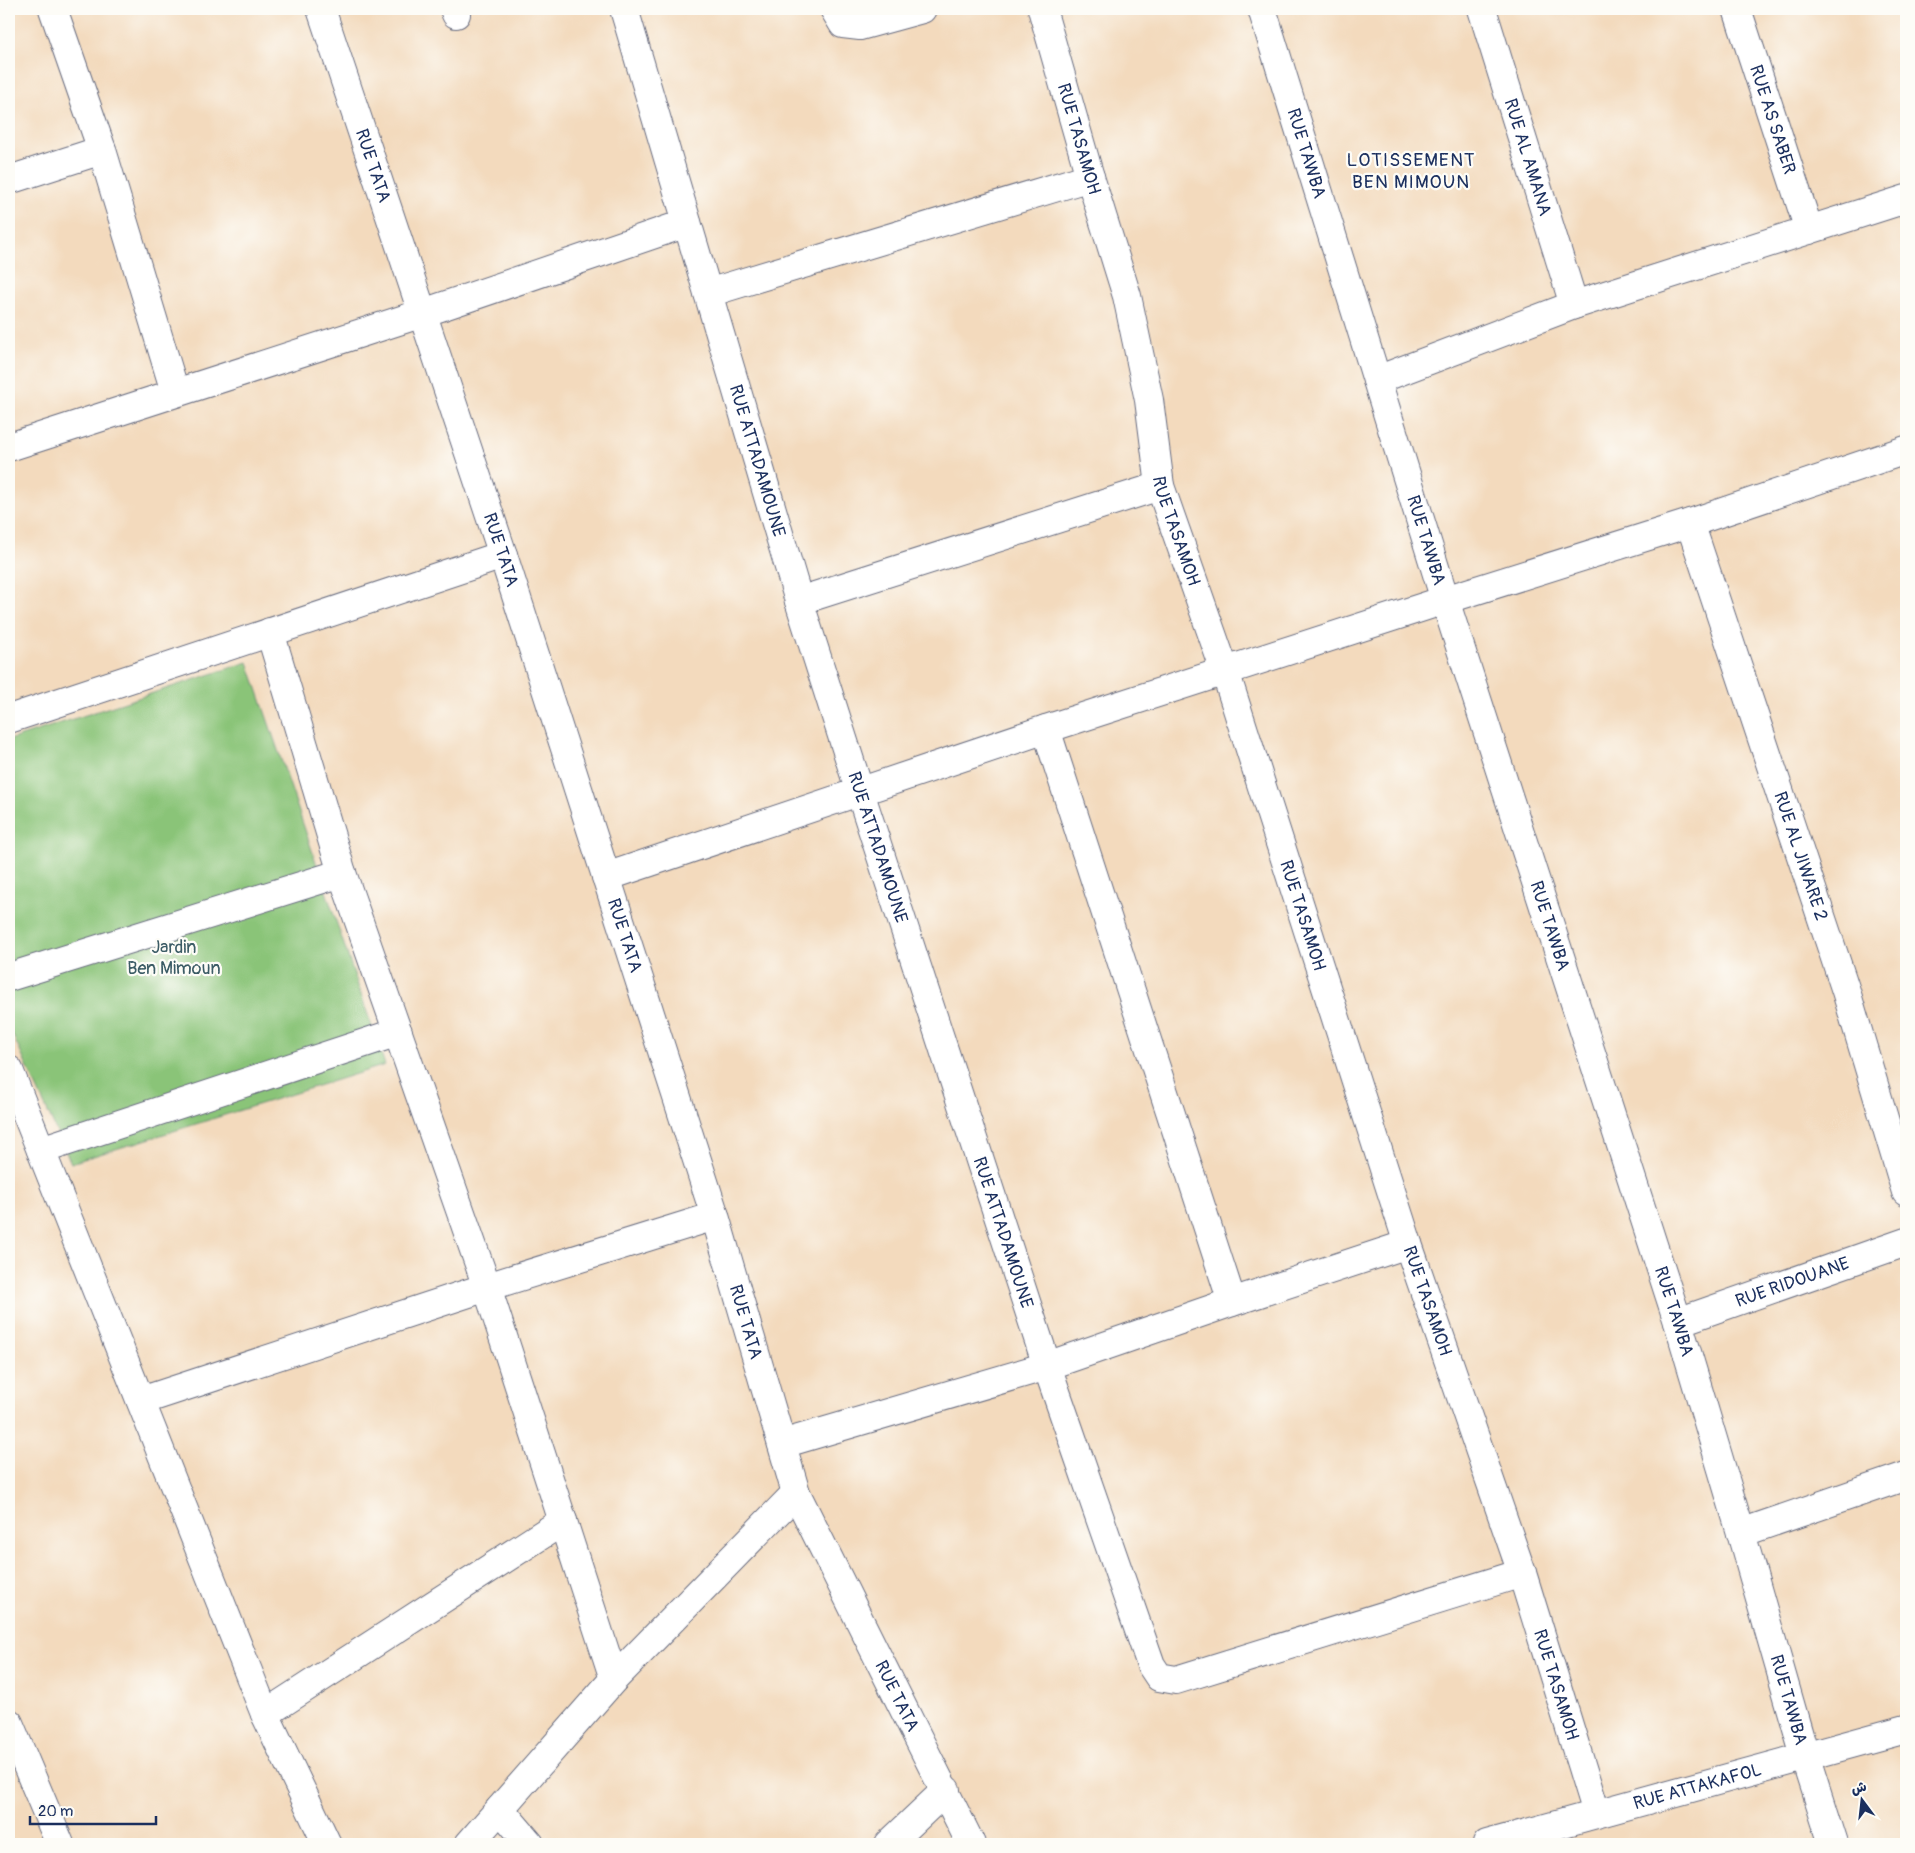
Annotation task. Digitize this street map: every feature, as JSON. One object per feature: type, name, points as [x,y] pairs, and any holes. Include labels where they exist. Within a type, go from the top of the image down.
[{"type":"street","points":[[53,9],[102,150],[175,392]]},
{"type":"street","name":"RUE TATA","points":[[321,9],[503,555],[715,1216],[796,1493],[946,1790],[971,1844]]},
{"type":"street","name":"RUE ATTADAMOUNE","points":[[624,9],[799,601],[1047,1366],[1151,1666],[1160,1677],[1176,1680],[1522,1573]]},
{"type":"street","points":[[834,9],[843,24],[860,26],[922,9]]},
{"type":"street","name":"RUE TASAMOH","points":[[1042,9],[1090,177],[1127,296],[1150,400],[1160,486],[1224,672],[1408,1244],[1522,1573],[1596,1813]]},
{"type":"street","name":"RUE TAWBA","points":[[1262,9],[1445,600],[1678,1322],[1741,1533],[1804,1756],[1833,1844]]},
{"type":"street","name":"RUE AL AMANA","points":[[1482,9],[1574,306]]},
{"type":"street","name":"RUE AS SABER","points":[[1737,9],[1809,230]]},
{"type":"street","points":[[9,180],[102,150]]},
{"type":"street","points":[[708,293],[1090,177]]},
{"type":"street","points":[[1377,380],[1574,306],[1906,199]]},
{"type":"street","points":[[9,447],[423,312],[687,223]]},
{"type":"street","points":[[606,877],[1046,729],[1690,523],[1906,450]]},
{"type":"street","points":[[799,601],[1160,486]]},
{"type":"street","name":"RUE AL JIWARE 2","points":[[1690,523],[1842,981],[1906,1192]]},
{"type":"street","points":[[9,719],[503,555]]},
{"type":"street","points":[[270,632],[342,873],[487,1287],[614,1679]]},
{"type":"street","points":[[1046,729],[1232,1302]]},
{"type":"street","points":[[9,977],[342,873]]},
{"type":"street","points":[[40,1150],[398,1032]]},
{"type":"street","points":[[9,1070],[265,1714],[327,1844]]},
{"type":"street","points":[[141,1401],[487,1287],[715,1216]]},
{"type":"street","name":"RUE RIDOUANE","points":[[1678,1322],[1906,1242]]},
{"type":"street","points":[[782,1444],[1047,1366],[1408,1244]]},
{"type":"street","points":[[1741,1533],[1906,1476]]},
{"type":"street","points":[[469,1844],[614,1679],[796,1493]]},
{"type":"street","points":[[265,1714],[563,1522]]},
{"type":"street","points":[[9,1723],[60,1844]]},
{"type":"street","name":"RUE ATTAKAFOL","points":[[1487,1844],[1804,1756],[1906,1730]]},
{"type":"street","points":[[889,1844],[946,1790]]},
{"type":"street","points":[[500,1809],[530,1844]]},
{"type":"green space","name":"Jardin Ben Mimoun","points":[[248,662],[385,1065],[71,1163],[9,1027],[9,740]]},
{"type":"district","name":"LOTISSEMENT BEN MIMOUN","points":[[1411,171]]}]
